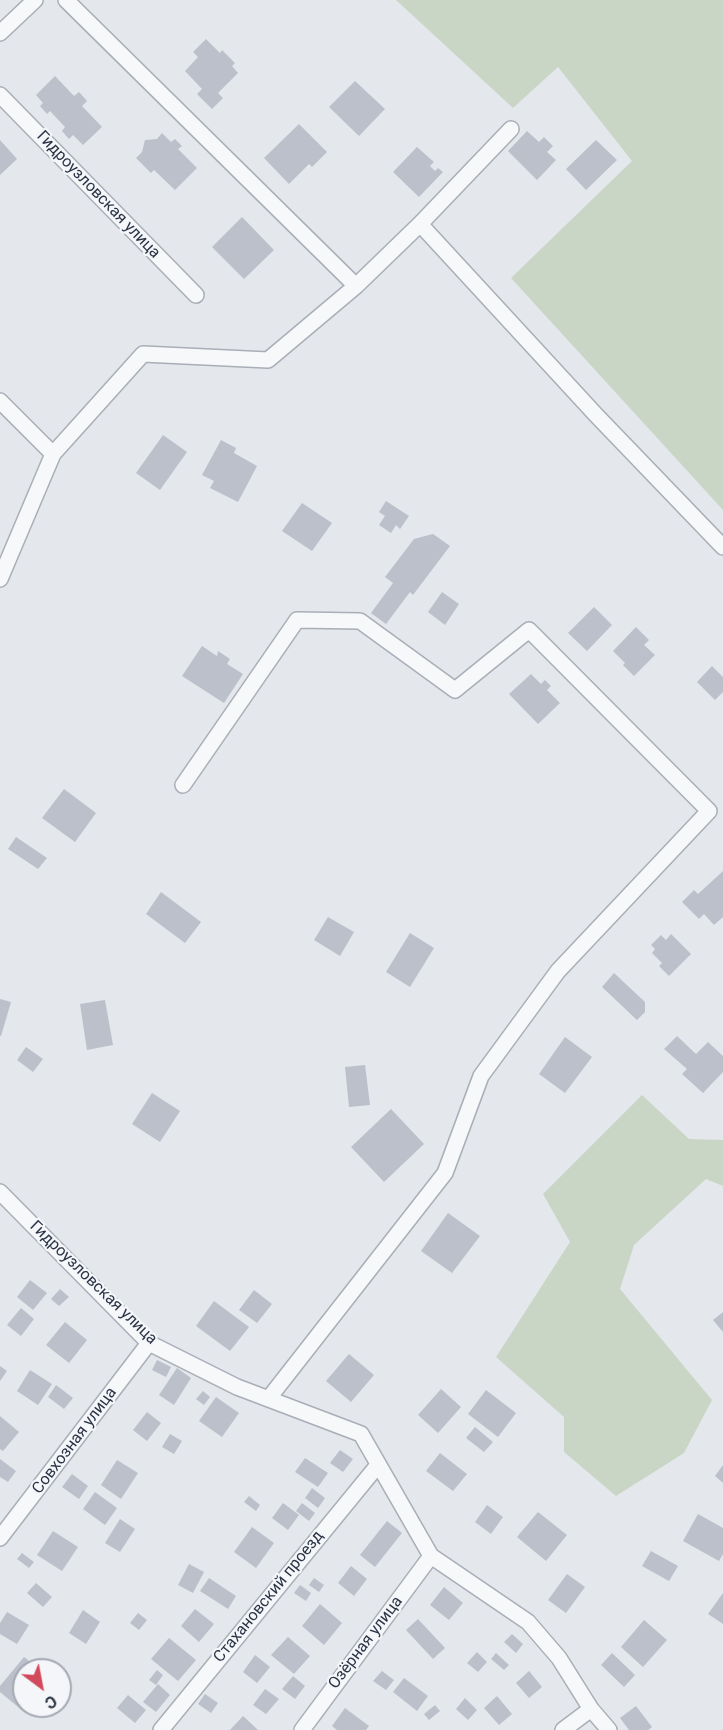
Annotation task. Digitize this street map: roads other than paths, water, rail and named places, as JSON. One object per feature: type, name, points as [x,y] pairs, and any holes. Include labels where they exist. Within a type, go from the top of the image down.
[{"type":"street","points":[[0,33],[35,0]]},
{"type":"street","points":[[66,0],[356,286]]},
{"type":"street","name":"Гидроузловская улица","points":[[0,95],[196,295]]},
{"type":"street","points":[[0,579],[53,454],[143,354],[268,360],[356,286],[420,224],[511,129]]},
{"type":"street","points":[[420,224],[596,416],[723,547]]},
{"type":"street","points":[[0,401],[53,454]]},
{"type":"street","points":[[183,785],[297,620],[360,621],[455,690],[529,630],[709,811],[558,971],[481,1076],[445,1173],[269,1398]]},
{"type":"street","name":"Гидроузловская улица","points":[[0,1192],[149,1343],[237,1387],[361,1434],[431,1556],[528,1623],[559,1658],[591,1709],[609,1730]]},
{"type":"street","name":"Совхозная улица","points":[[0,1538],[149,1343]]},
{"type":"street","name":"Стахановский проезд","points":[[161,1730],[378,1465]]},
{"type":"street","name":"Озёрная улица","points":[[302,1730],[431,1556]]},
{"type":"street","points":[[563,1730],[591,1709]]}]
